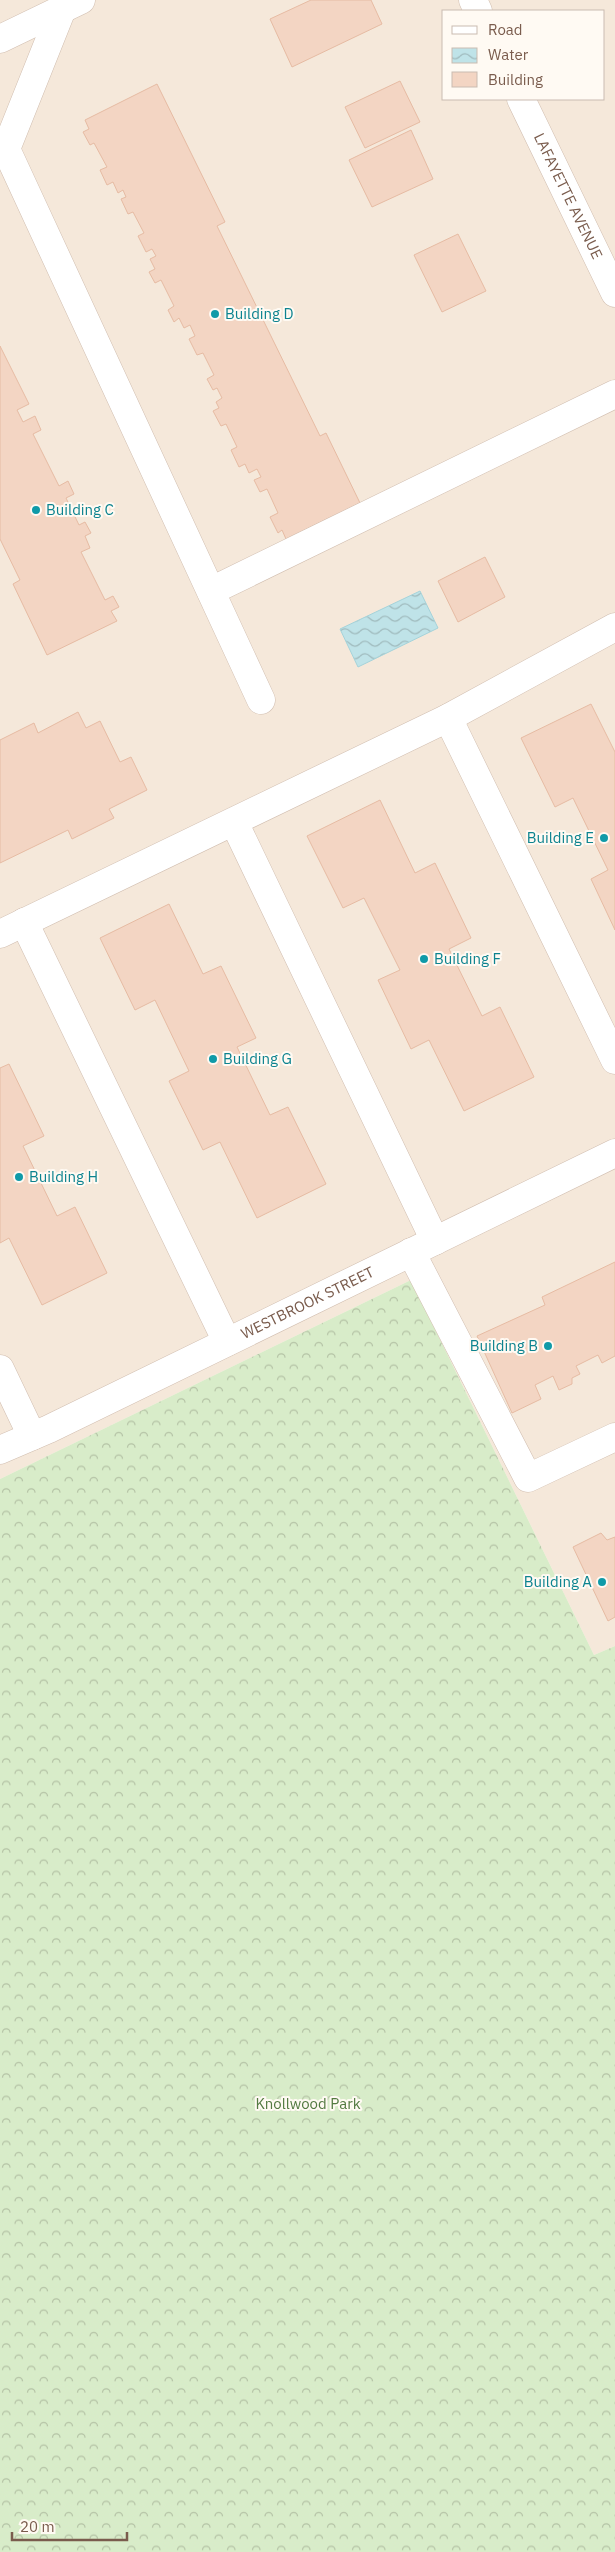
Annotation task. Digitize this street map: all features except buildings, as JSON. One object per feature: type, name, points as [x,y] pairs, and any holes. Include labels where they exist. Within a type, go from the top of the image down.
[{"type":"street","points":[[0,39],[71,5]]},
{"type":"street","points":[[71,5],[6,149],[261,700]]},
{"type":"street","name":"LAFAYETTE AVENUE","points":[[522,100],[609,264],[615,293]]},
{"type":"street","points":[[211,591],[615,394]]},
{"type":"street","points":[[227,1342],[12,928],[448,718],[615,627]]},
{"type":"street","points":[[448,718],[615,1060]]},
{"type":"street","points":[[234,822],[435,1240]]},
{"type":"street","name":"WESTBROOK STREET","points":[[0,1450],[615,1153]]},
{"type":"street","points":[[411,1252],[528,1478],[615,1437]]},
{"type":"street","points":[[0,1369],[32,1436]]},
{"type":"shaded area","points":[[0,0],[615,0],[615,1646],[594,1655],[411,1280],[0,1479]]},
{"type":"green space","name":"Knollwood Park","points":[[411,1280],[594,1655],[615,1646],[615,2552],[0,2552],[0,1479]]},
{"type":"water","points":[[420,591],[438,628],[358,667],[340,629]]},
{"type":"place","name":"Building D","points":[[215,314]]},
{"type":"place","name":"Building C","points":[[36,510]]},
{"type":"place","name":"Building E","points":[[604,838]]},
{"type":"place","name":"Building F","points":[[424,959]]},
{"type":"place","name":"Building G","points":[[213,1059]]},
{"type":"place","name":"Building H","points":[[19,1177]]},
{"type":"place","name":"Building B","points":[[548,1346]]},
{"type":"place","name":"Building A","points":[[602,1582]]}]
